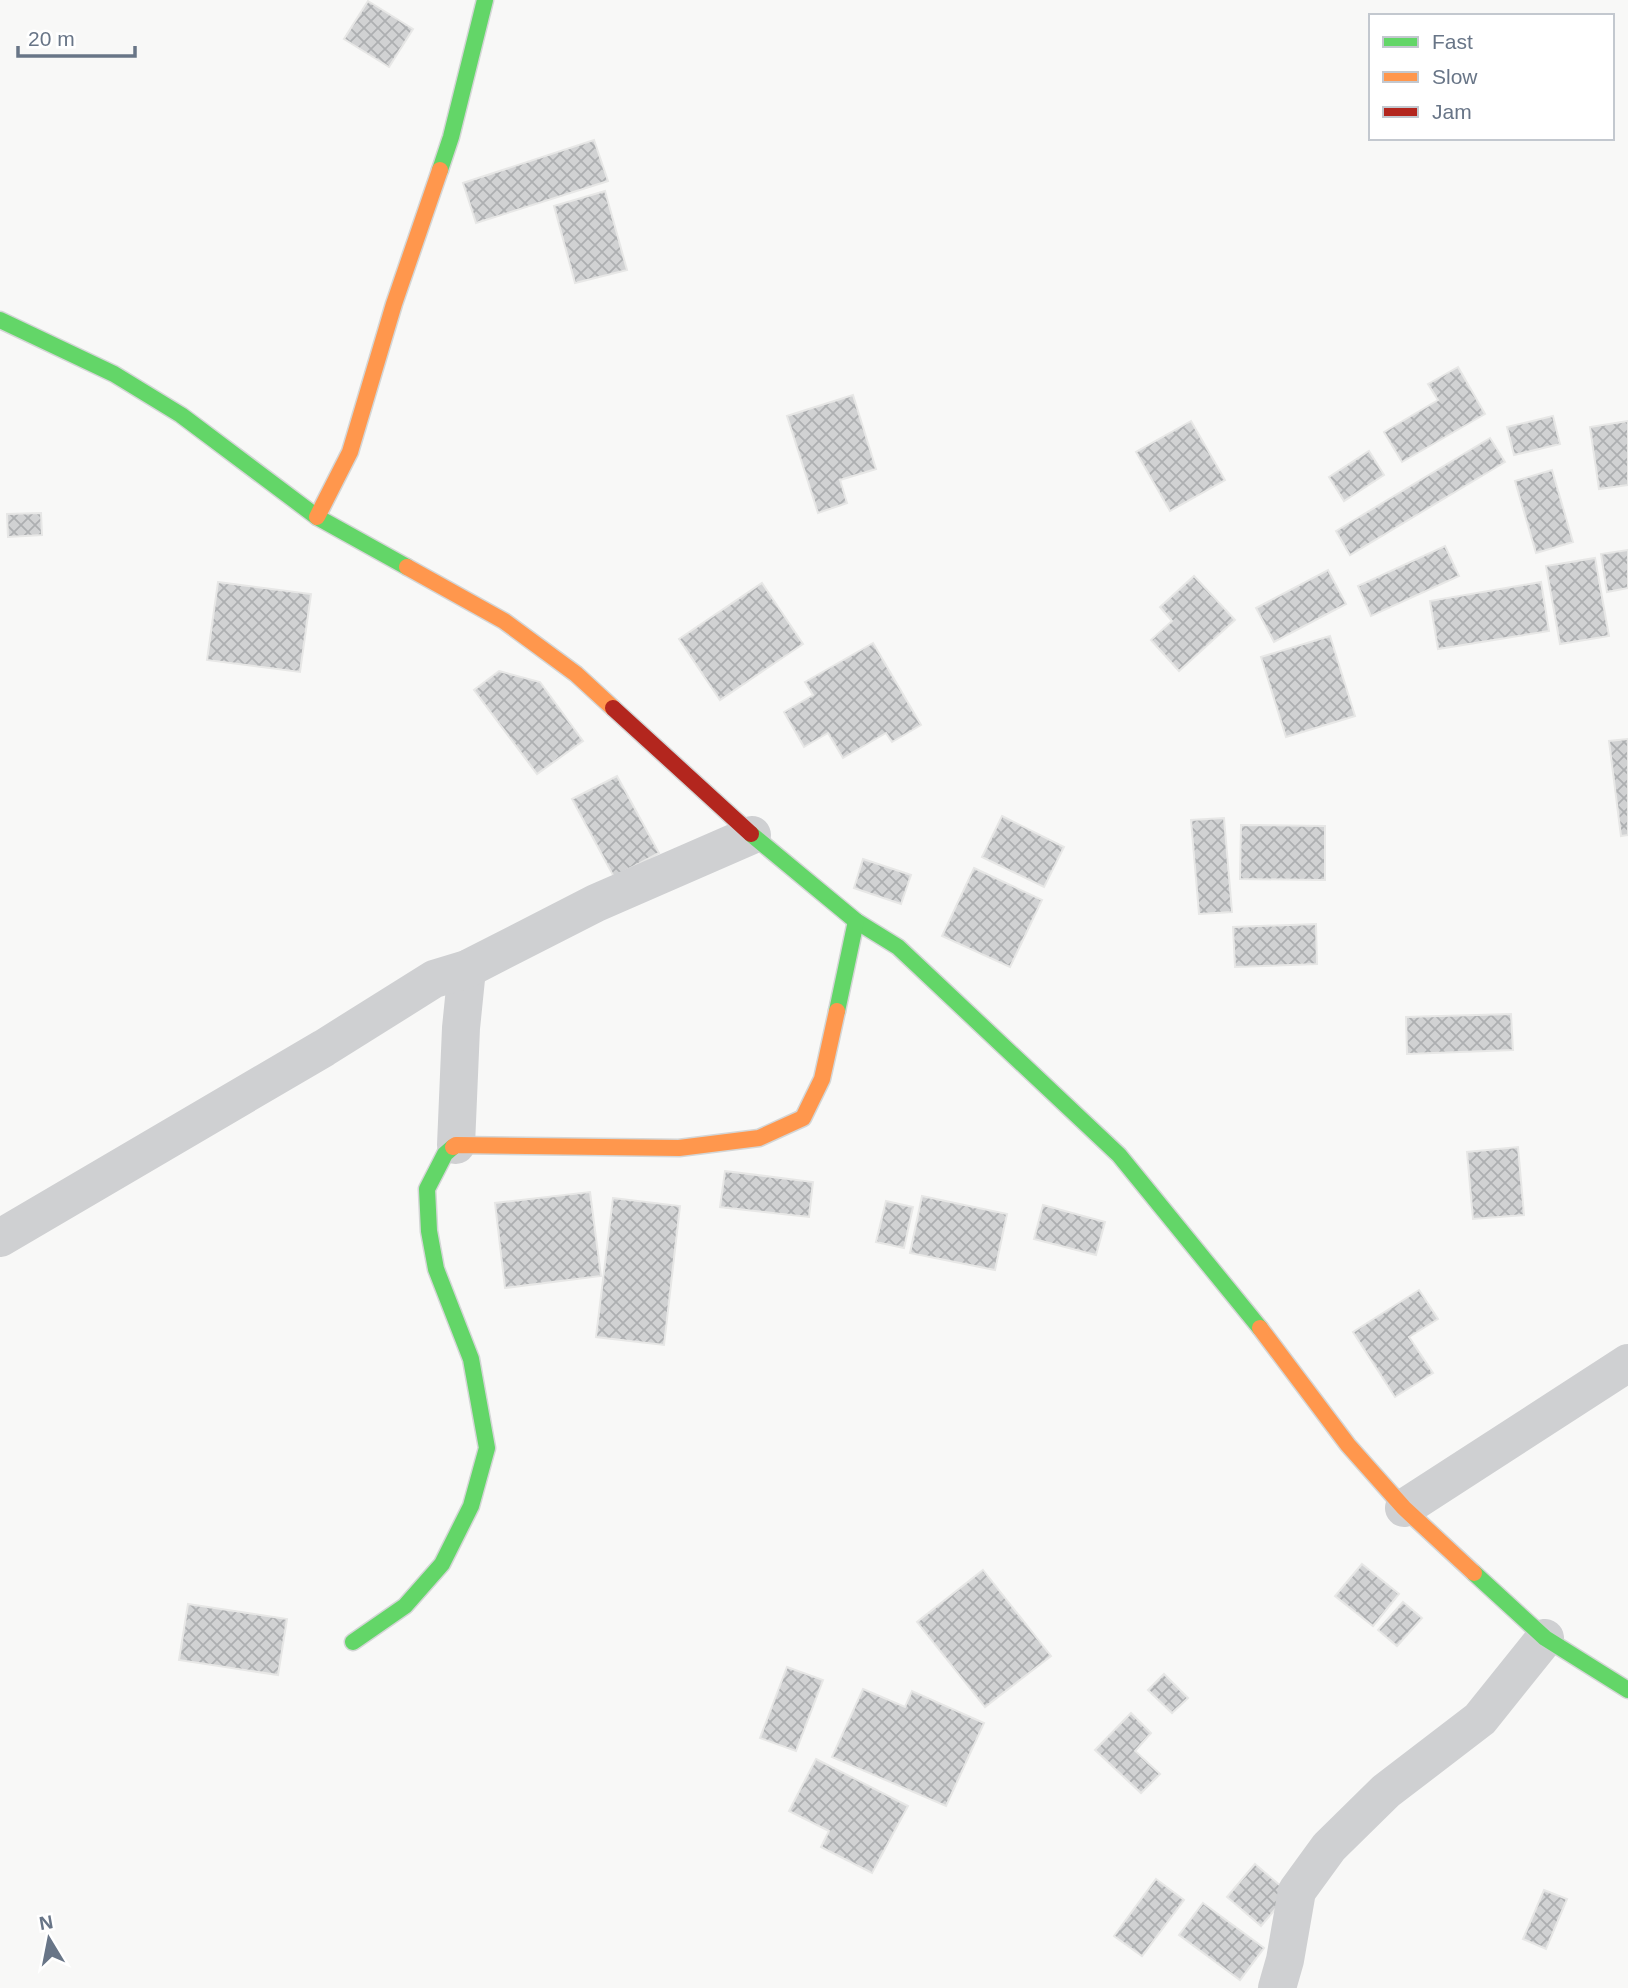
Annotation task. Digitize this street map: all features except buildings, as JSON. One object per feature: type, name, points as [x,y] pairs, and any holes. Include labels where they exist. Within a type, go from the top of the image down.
[{"type":"street","points":[[317,517],[350,452],[394,303],[452,137],[485,0]]},
{"type":"street","points":[[0,320],[114,374],[181,415],[317,517],[504,621],[576,674],[752,835],[856,921],[898,947],[1119,1156],[1248,1312],[1348,1445],[1404,1508],[1545,1637],[1628,1690]]},
{"type":"street","points":[[0,1238],[324,1048],[434,979],[467,969],[596,903],[752,835]]},
{"type":"street","points":[[353,1642],[405,1606],[442,1564],[471,1506],[487,1448],[471,1359],[436,1269],[429,1231],[427,1189],[445,1154],[456,1145],[679,1148],[758,1138],[803,1118],[822,1079],[856,921]]},
{"type":"street","points":[[456,1145],[461,1028],[467,969]]},
{"type":"street","points":[[1404,1508],[1628,1363]]},
{"type":"street","points":[[1277,1988],[1286,1960],[1297,1891],[1329,1847],[1386,1791],[1480,1719],[1545,1637]]},
{"type":"traffic: fast","points":[[440,170],[451,137],[485,0]]},
{"type":"traffic: fast","points":[[0,320],[114,374],[181,415],[317,517],[407,567]]},
{"type":"traffic: fast","points":[[751,834],[856,921],[898,947],[1119,1155],[1260,1328]]},
{"type":"traffic: fast","points":[[837,1011],[856,921]]},
{"type":"traffic: fast","points":[[353,1642],[405,1606],[442,1564],[471,1506],[487,1448],[471,1359],[436,1269],[429,1231],[427,1189],[445,1154],[453,1147]]},
{"type":"traffic: fast","points":[[1474,1573],[1545,1638],[1628,1690]]},
{"type":"traffic: slow","points":[[317,517],[350,452],[394,304],[440,170]]},
{"type":"traffic: slow","points":[[407,567],[504,621],[576,674],[613,708]]},
{"type":"traffic: slow","points":[[453,1147],[679,1148],[759,1138],[803,1118],[822,1079],[837,1011]]},
{"type":"traffic: slow","points":[[1260,1328],[1348,1445],[1404,1508],[1474,1573]]},
{"type":"traffic: jam","points":[[613,708],[751,834]]}]
